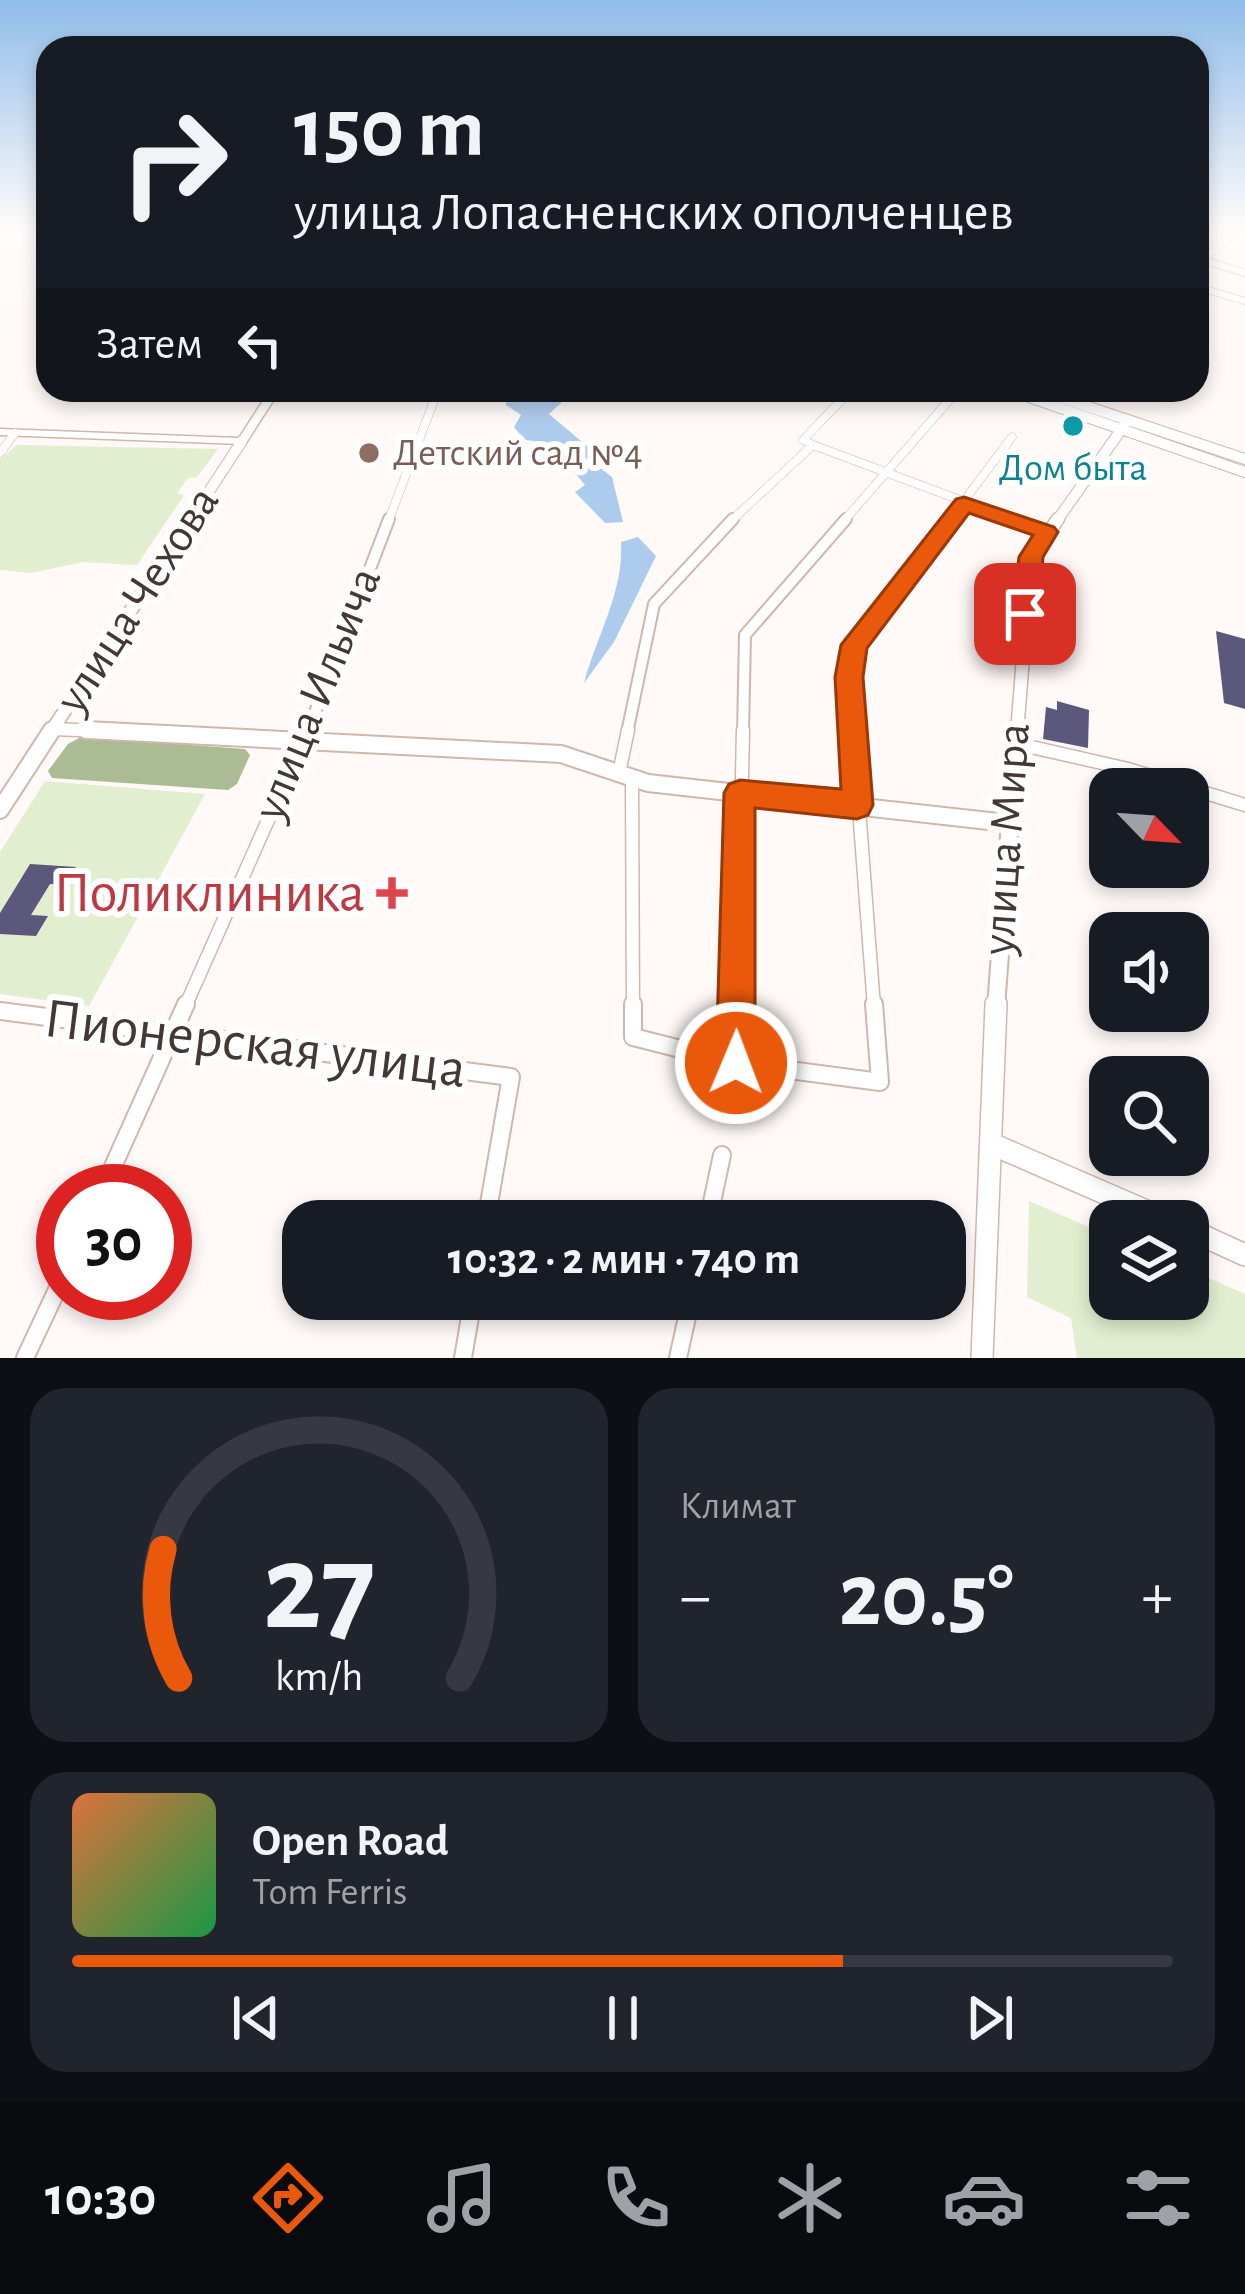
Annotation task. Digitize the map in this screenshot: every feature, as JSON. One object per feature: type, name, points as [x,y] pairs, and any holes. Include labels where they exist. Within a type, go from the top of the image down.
[{"type":"main road","name":"улица Чехова","points":[[242,441],[267,402]]},
{"type":"main road","points":[[0,432],[242,441]]},
{"type":"street","name":"улица Ильича","points":[[114,1164],[305,738],[433,402]]},
{"type":"street","points":[[839,402],[803,440],[1046,532]]},
{"type":"street","points":[[736,1063],[746,635],[947,402]]},
{"type":"street","points":[[1049,402],[1245,459]]},
{"type":"street","points":[[1068,402],[1245,472]]},
{"type":"street","name":"улица Мира","points":[[982,1358],[1007,823],[1031,557],[1125,425]]},
{"type":"street","points":[[0,453],[15,433]]},
{"type":"street","points":[[813,445],[700,549],[654,604],[626,776],[633,1037],[736,1063],[880,1082],[849,677],[854,645],[1012,437]]},
{"type":"street","name":"улица Чехова","points":[[0,809],[242,441]]},
{"type":"street","points":[[53,729],[561,754],[626,776],[1007,823]]},
{"type":"street","points":[[1014,742],[1128,769],[1245,805]]},
{"type":"street","name":"Пионерская улица","points":[[0,1011],[511,1077],[490,1200]]},
{"type":"street","points":[[994,1145],[1120,1200]]},
{"type":"street","points":[[712,1200],[722,1155]]},
{"type":"street","points":[[1209,1239],[1245,1255]]},
{"type":"street","points":[[26,1358],[43,1320]]},
{"type":"street","points":[[463,1358],[469,1320]]},
{"type":"street","points":[[678,1358],[686,1320]]},
{"type":"green space","points":[[17,445],[218,449],[197,477],[188,478],[177,493],[184,495],[137,565],[83,562],[31,573],[0,570],[0,459]]},
{"type":"green space","points":[[81,737],[245,749],[250,755],[237,784],[228,790],[52,778],[48,771],[68,744]]},
{"type":"green space","points":[[45,781],[205,794],[89,1006],[0,994],[0,852]]},
{"type":"green space","points":[[1029,1201],[1089,1227],[1089,1320],[1209,1320],[1209,1278],[1245,1294],[1245,1358],[1077,1358],[1071,1318],[1027,1297]]},
{"type":"water","points":[[562,402],[549,414],[607,463],[604,471],[612,477],[623,522],[605,523],[575,492],[585,485],[551,443],[525,440],[514,427],[521,415],[506,405]]},
{"type":"water","points":[[638,537],[656,556],[614,642],[584,683],[614,595],[621,542]]},
{"type":"building","points":[[1216,631],[1245,639],[1245,709],[1224,703]]},
{"type":"building","points":[[1057,701],[1089,710],[1088,748],[1043,739],[1046,707],[1057,710]]},
{"type":"building","points":[[30,864],[76,867],[66,885],[50,884],[31,915],[48,916],[36,936],[0,934],[0,913]]},
{"type":"place","name":"Дом быта","points":[[1073,426]]},
{"type":"place","name":"Детский сад №4","points":[[369,453]]},
{"type":"place","name":"Поликлиника","points":[[392,893]]},
{"type":"route","points":[[736,1063],[740,793],[857,805],[849,677],[854,645],[964,504],[1046,532],[1031,557],[1025,614]]}]
